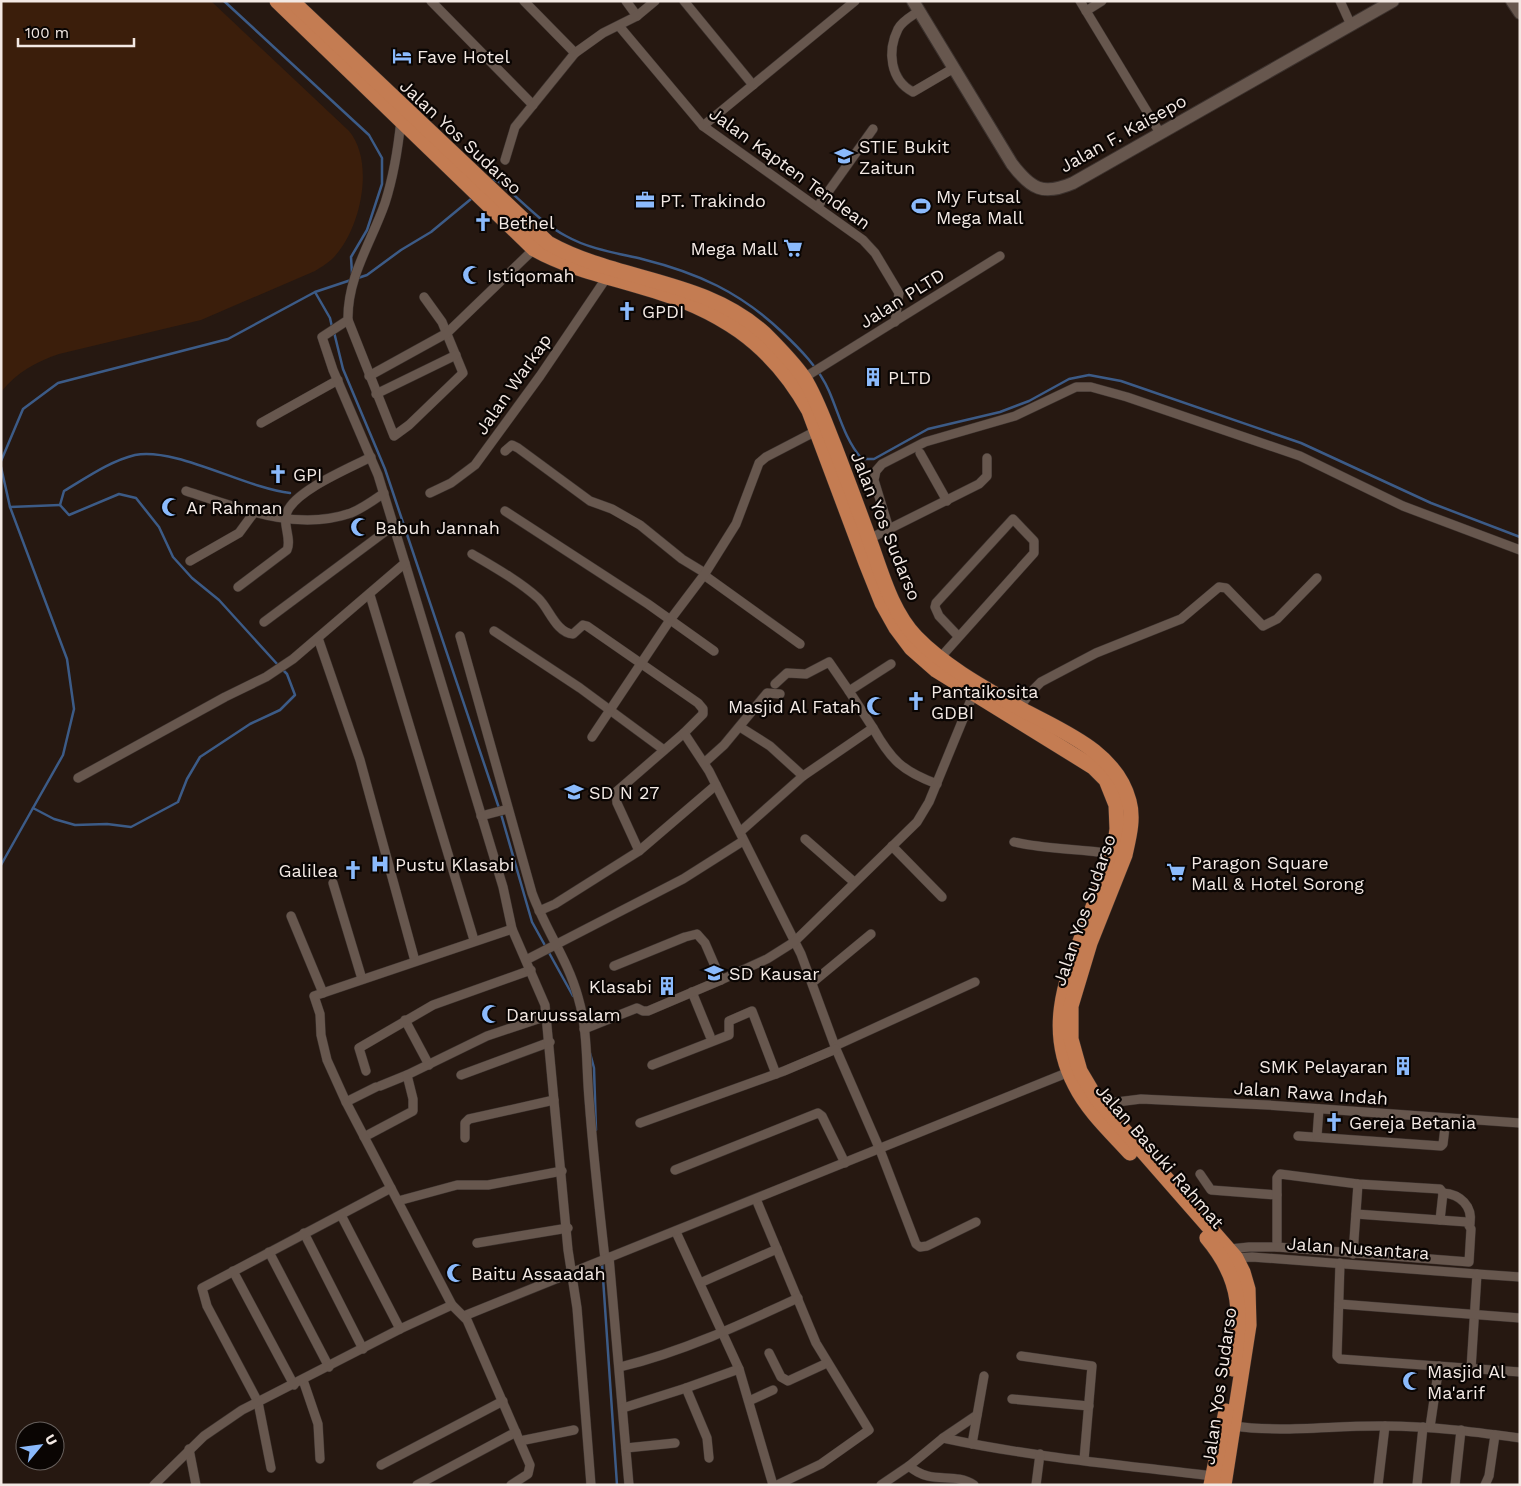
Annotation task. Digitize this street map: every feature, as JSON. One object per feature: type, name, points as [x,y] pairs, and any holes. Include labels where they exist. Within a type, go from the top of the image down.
[{"type":"highway","name":"Jalan Basuki Rahmat","points":[[276,1],[402,115],[534,249],[570,260],[607,277],[670,296],[718,316],[803,378],[818,430],[866,563],[882,603],[896,628],[911,648],[936,670],[976,688],[1080,757],[1093,766],[1106,780],[1116,805],[1117,815],[1112,854],[1063,993],[1060,1007],[1060,1034],[1069,1072],[1075,1086],[1092,1110],[1213,1245],[1232,1275],[1238,1306],[1235,1354],[1216,1482]]},
{"type":"highway","name":"Jalan Yos Sudarso","points":[[292,1],[402,115],[540,237],[570,260],[687,289],[725,305],[763,333],[790,359],[818,404],[887,588],[906,624],[919,640],[976,688],[1019,708],[1078,740],[1102,757],[1121,781],[1130,802],[1131,825],[1125,854],[1074,991],[1070,1021],[1071,1039],[1080,1071],[1101,1104],[1233,1253],[1243,1272],[1250,1305],[1250,1325],[1233,1426],[1216,1482]]},
{"type":"street","points":[[431,1],[533,105]]},
{"type":"street","points":[[524,1],[575,53]]},
{"type":"street","points":[[626,1],[637,16]]},
{"type":"street","points":[[505,160],[514,129],[575,53],[603,33],[637,16],[655,1]]},
{"type":"street","points":[[684,1],[753,85]]},
{"type":"street","points":[[703,126],[855,1]]},
{"type":"street","points":[[1080,1],[1160,133]]},
{"type":"street","points":[[1086,11],[1102,1]]},
{"type":"street","points":[[1340,1],[1351,25]]},
{"type":"street","name":"Jalan F. Kaisepo","points":[[916,6],[1012,164],[1025,180],[1038,188],[1053,190],[1073,183],[1393,1]]},
{"type":"street","points":[[1512,1],[1520,13]]},
{"type":"street","points":[[916,6],[896,34],[891,58],[898,80],[913,92],[954,68]]},
{"type":"street","name":"Jalan Kapten Tendean","points":[[619,26],[703,126],[818,206],[863,240],[890,276],[899,293],[895,322]]},
{"type":"street","points":[[402,115],[398,156],[386,199],[357,271],[345,321],[392,435],[395,436],[463,373],[440,318],[424,297]]},
{"type":"street","points":[[818,206],[873,129]]},
{"type":"street","points":[[369,376],[447,333],[534,249]]},
{"type":"street","name":"Jalan PLTD","points":[[803,378],[1000,256]]},
{"type":"street","name":"Jalan Warkap","points":[[430,493],[451,483],[474,465],[540,376],[607,277]]},
{"type":"street","points":[[345,321],[323,335],[323,341],[384,493],[485,815],[512,929],[528,958],[531,970],[542,994],[547,1016],[568,1228],[575,1271],[591,1485]]},
{"type":"street","points":[[376,394],[456,355]]},
{"type":"street","points":[[262,423],[338,380]]},
{"type":"street","points":[[890,530],[874,480],[876,472],[882,464],[924,442],[1015,416],[1076,387],[1084,386],[1127,396],[1300,456],[1411,510],[1520,550]]},
{"type":"street","points":[[592,737],[736,524],[759,463],[766,457],[818,430]]},
{"type":"street","points":[[505,451],[512,445],[518,448],[590,501],[612,509],[640,525],[682,559],[800,644]]},
{"type":"street","points":[[920,453],[946,501]]},
{"type":"street","points":[[238,587],[287,550],[289,546],[286,518],[294,503],[308,491],[371,457]]},
{"type":"street","points":[[869,539],[890,530],[984,480],[988,471],[987,458]]},
{"type":"street","points":[[186,491],[253,514],[286,518],[320,519],[351,513],[384,493]]},
{"type":"street","points":[[505,511],[714,651]]},
{"type":"street","points":[[190,561],[239,533],[253,514]]},
{"type":"street","points":[[940,658],[1034,553],[1034,541],[1012,519],[936,603],[935,607],[938,616],[958,636]]},
{"type":"street","points":[[264,622],[394,525]]},
{"type":"street","points":[[472,554],[539,599],[554,621],[569,634],[573,634],[583,625],[587,626],[702,707],[703,714],[684,733],[620,788],[615,795],[639,851]]},
{"type":"street","points":[[78,778],[225,697],[257,682],[293,659],[405,564]]},
{"type":"street","points":[[1019,708],[1041,682],[1096,653],[1181,619],[1219,587],[1226,588],[1264,626],[1277,619],[1317,578]]},
{"type":"street","points":[[370,595],[474,940]]},
{"type":"street","points":[[494,631],[580,688],[664,750]]},
{"type":"street","points":[[460,636],[505,810],[539,911],[553,945],[563,956],[579,998],[584,1029],[589,1100],[605,1258],[620,1366],[629,1485]]},
{"type":"street","points":[[318,638],[360,760],[415,961]]},
{"type":"street","points":[[775,684],[787,673],[806,674],[829,662],[889,755],[904,770],[937,784]]},
{"type":"street","points":[[849,691],[891,664]]},
{"type":"street","points":[[584,1029],[638,1008],[648,1011],[767,959],[794,942],[917,822],[937,784],[976,688]]},
{"type":"street","points":[[704,763],[740,727],[768,693],[780,694]]},
{"type":"street","points":[[740,727],[770,746],[803,776]]},
{"type":"street","points":[[528,958],[683,879],[742,837],[803,776],[873,728]]},
{"type":"street","points":[[684,733],[716,785],[794,942],[812,982],[835,1047],[880,1150],[916,1244],[920,1247],[927,1246],[976,1222]]},
{"type":"street","points":[[539,911],[555,904],[639,851],[716,785]]},
{"type":"street","points":[[485,815],[505,810]]},
{"type":"street","points":[[805,838],[854,882]]},
{"type":"street","points":[[1014,842],[1040,848],[1091,850],[1112,854]]},
{"type":"street","points":[[892,846],[942,898]]},
{"type":"street","points":[[333,883],[362,979]]},
{"type":"street","points":[[291,916],[323,993]]},
{"type":"street","points":[[511,1485],[528,1474],[530,1469],[518,1437],[464,1316],[452,1304],[346,1102],[323,1044],[320,1014],[314,996],[474,940],[512,929]]},
{"type":"street","points":[[614,966],[697,934],[705,943],[721,980]]},
{"type":"street","points":[[812,982],[870,934]]},
{"type":"street","points":[[366,1070],[359,1048],[405,1020],[445,1000],[531,970]]},
{"type":"street","points":[[640,1123],[776,1074],[975,982]]},
{"type":"street","points":[[692,992],[710,1036]]},
{"type":"street","points":[[652,1065],[729,1035],[729,1021],[752,1011],[776,1074]]},
{"type":"street","points":[[346,1102],[406,1076],[487,1036],[547,1016]]},
{"type":"street","points":[[405,1020],[429,1065]]},
{"type":"street","points":[[461,1075],[550,1042]]},
{"type":"street","points":[[464,1316],[605,1258],[676,1232],[880,1150],[1069,1072]]},
{"type":"street","points":[[364,1136],[413,1111],[413,1099],[406,1076]]},
{"type":"street","name":"Jalan Rawa Indah","points":[[1101,1104],[1140,1099],[1520,1123]]},
{"type":"street","points":[[465,1138],[465,1123],[470,1119],[554,1100]]},
{"type":"street","points":[[1317,1136],[1319,1109]]},
{"type":"street","points":[[674,1170],[818,1113],[822,1116],[845,1163]]},
{"type":"street","points":[[1298,1136],[1441,1146],[1444,1144],[1446,1118]]},
{"type":"street","points":[[398,1201],[457,1185],[488,1185],[562,1171]]},
{"type":"street","points":[[1200,1174],[1211,1190],[1277,1195]]},
{"type":"street","points":[[1233,1253],[1248,1246],[1277,1247],[1467,1263],[1469,1260],[1471,1216],[1464,1201],[1457,1195],[1443,1193],[1438,1189],[1358,1184],[1280,1174],[1277,1178],[1277,1247]]},
{"type":"street","points":[[1353,1254],[1358,1184]]},
{"type":"street","points":[[271,1468],[258,1402],[207,1306],[201,1290],[203,1287],[391,1188]]},
{"type":"street","points":[[1440,1220],[1443,1193]]},
{"type":"street","points":[[756,1199],[816,1342],[869,1431],[821,1464],[777,1485]]},
{"type":"street","points":[[1356,1214],[1467,1222],[1470,1224]]},
{"type":"street","points":[[341,1215],[400,1329]]},
{"type":"street","points":[[477,1243],[568,1228]]},
{"type":"street","points":[[676,1232],[724,1332],[739,1369],[773,1485]]},
{"type":"street","points":[[304,1233],[363,1349]]},
{"type":"street","points":[[700,1283],[777,1249]]},
{"type":"street","points":[[269,1252],[329,1367]]},
{"type":"street","name":"Jalan Nusantara","points":[[1233,1253],[1520,1277]]},
{"type":"street","points":[[1340,1263],[1337,1356],[1340,1359],[1520,1372]]},
{"type":"street","points":[[233,1271],[294,1385]]},
{"type":"street","points":[[1471,1369],[1477,1274]]},
{"type":"street","points":[[620,1366],[664,1354],[724,1332],[798,1298]]},
{"type":"street","points":[[154,1485],[189,1449],[217,1426],[258,1402],[452,1304]]},
{"type":"street","points":[[1340,1304],[1520,1318]]},
{"type":"street","points":[[769,1353],[778,1372],[788,1381],[827,1363]]},
{"type":"street","points":[[1021,1356],[1092,1366],[1084,1460]]},
{"type":"street","points":[[1417,1485],[1439,1366]]},
{"type":"street","points":[[623,1408],[739,1369]]},
{"type":"street","points":[[972,1444],[984,1376]]},
{"type":"street","points":[[303,1380],[318,1424],[320,1459]]},
{"type":"street","points":[[686,1388],[707,1438],[709,1458]]},
{"type":"street","points":[[749,1401],[773,1390]]},
{"type":"street","points":[[1012,1398],[1089,1406]]},
{"type":"street","points":[[382,1465],[503,1401]]},
{"type":"street","points":[[881,1485],[894,1480],[943,1438],[977,1415]]},
{"type":"street","points":[[1233,1426],[1260,1429],[1385,1426],[1427,1427],[1520,1438]]},
{"type":"street","points":[[1378,1485],[1385,1426]]},
{"type":"street","points":[[418,1485],[518,1437],[574,1430]]},
{"type":"street","points":[[1455,1485],[1461,1430]]},
{"type":"street","points":[[1485,1485],[1489,1476],[1495,1435]]},
{"type":"street","points":[[943,1438],[1216,1482]]},
{"type":"street","points":[[626,1448],[675,1443]]},
{"type":"street","points":[[189,1449],[196,1485]]},
{"type":"street","points":[[1036,1485],[1040,1454]]},
{"type":"street","points":[[909,1466],[924,1477],[950,1479],[974,1485]]},
{"type":"shaded area","points":[[1,1],[211,1],[349,131],[357,145],[362,161],[361,197],[357,216],[341,248],[331,260],[315,271],[201,320],[59,354],[42,360],[20,373],[1,392]]},
{"type":"waterway","points":[[224,1],[369,135],[382,158],[382,184],[367,230],[351,257],[352,274]]},
{"type":"waterway","points":[[492,180],[498,181],[548,224],[575,240],[700,278],[734,295],[766,318],[802,352],[825,383],[851,444],[862,459],[874,459],[928,429],[1000,412],[1029,401],[1069,379],[1089,375],[1121,381],[1301,443],[1431,503],[1520,537]]},
{"type":"waterway","points":[[358,278],[367,275],[401,250],[431,232],[471,199]]},
{"type":"waterway","points":[[332,327],[330,318],[315,292],[351,280]]},
{"type":"waterway","points":[[1,461],[23,409],[58,383],[228,339],[315,292]]},
{"type":"waterway","points":[[334,332],[343,369],[385,469],[499,808]]},
{"type":"waterway","points":[[60,505],[64,491],[98,470],[116,461],[135,455],[152,454],[190,462],[272,490],[290,493]]},
{"type":"waterway","points":[[1,467],[10,507],[67,659],[74,709],[63,755],[33,808]]},
{"type":"waterway","points":[[60,505],[69,515],[119,494],[136,498],[159,527],[173,557],[192,578],[219,600],[278,665]]},
{"type":"waterway","points":[[10,507],[60,505]]},
{"type":"waterway","points":[[1,865],[33,808],[54,819],[75,825],[107,824],[131,827],[178,802],[187,779],[200,757],[250,724],[280,710],[295,695],[287,674],[282,669]]},
{"type":"waterway","points":[[501,814],[532,922],[573,996]]},
{"type":"waterway","points":[[590,1053],[594,1068],[596,1130]]},
{"type":"waterway","points":[[602,1263],[617,1485]]},
{"type":"place","name":"Fave Hotel","points":[[402,56]]},
{"type":"place","name":"STIE Bukit Zaitun","points":[[844,156]]},
{"type":"place","name":"PT. Trakindo","points":[[645,200]]},
{"type":"place","name":"My Futsal Mega Mall","points":[[921,206]]},
{"type":"place","name":"Bethel","points":[[483,222]]},
{"type":"place","name":"Mega Mall","points":[[793,248]]},
{"type":"place","name":"Istiqomah","points":[[472,275]]},
{"type":"place","name":"GPDI","points":[[627,311]]},
{"type":"place","name":"PLTD","points":[[873,377]]},
{"type":"place","name":"GPI","points":[[278,474]]},
{"type":"place","name":"Ar Rahman","points":[[171,507]]},
{"type":"place","name":"Babuh Jannah","points":[[360,527]]},
{"type":"place","name":"Pantaikosita GDBI","points":[[916,701]]},
{"type":"place","name":"Masjid Al Fatah","points":[[876,706]]},
{"type":"place","name":"SD N 27","points":[[574,792]]},
{"type":"place","name":"Pustu Klasabi","points":[[380,864]]},
{"type":"place","name":"Galilea","points":[[353,870]]},
{"type":"place","name":"Paragon Square Mall & Hotel Sorong","points":[[1176,872]]},
{"type":"place","name":"SD Kausar","points":[[714,973]]},
{"type":"place","name":"Klasabi","points":[[667,986]]},
{"type":"place","name":"Daruussalam","points":[[491,1014]]},
{"type":"place","name":"SMK Pelayaran","points":[[1403,1066]]},
{"type":"place","name":"Gereja Betania","points":[[1334,1122]]},
{"type":"place","name":"Baitu Assaadah","points":[[456,1273]]},
{"type":"place","name":"Masjid Al Ma'arif","points":[[1412,1381]]}]
